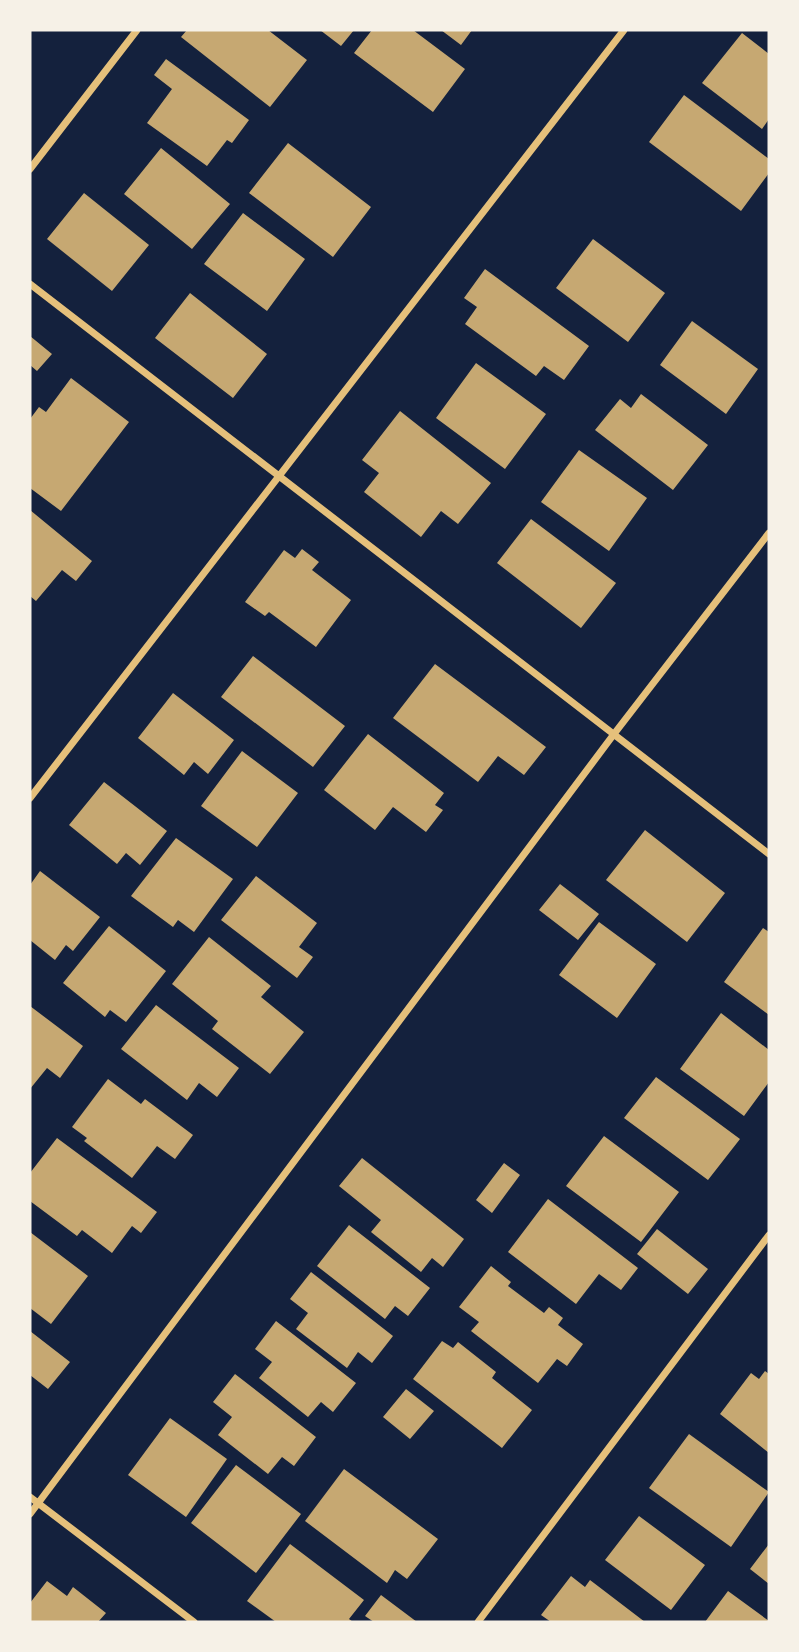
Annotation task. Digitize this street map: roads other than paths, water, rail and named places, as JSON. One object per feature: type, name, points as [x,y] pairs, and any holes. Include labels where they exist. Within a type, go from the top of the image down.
[{"type":"street","points":[[30,169],[137,30]]},
{"type":"street","points":[[30,798],[624,30]]},
{"type":"street","points":[[30,284],[769,854]]},
{"type":"street","points":[[30,1514],[614,734],[769,533]]},
{"type":"street","points":[[478,1622],[769,1235]]},
{"type":"street","points":[[30,1497],[194,1622]]}]
